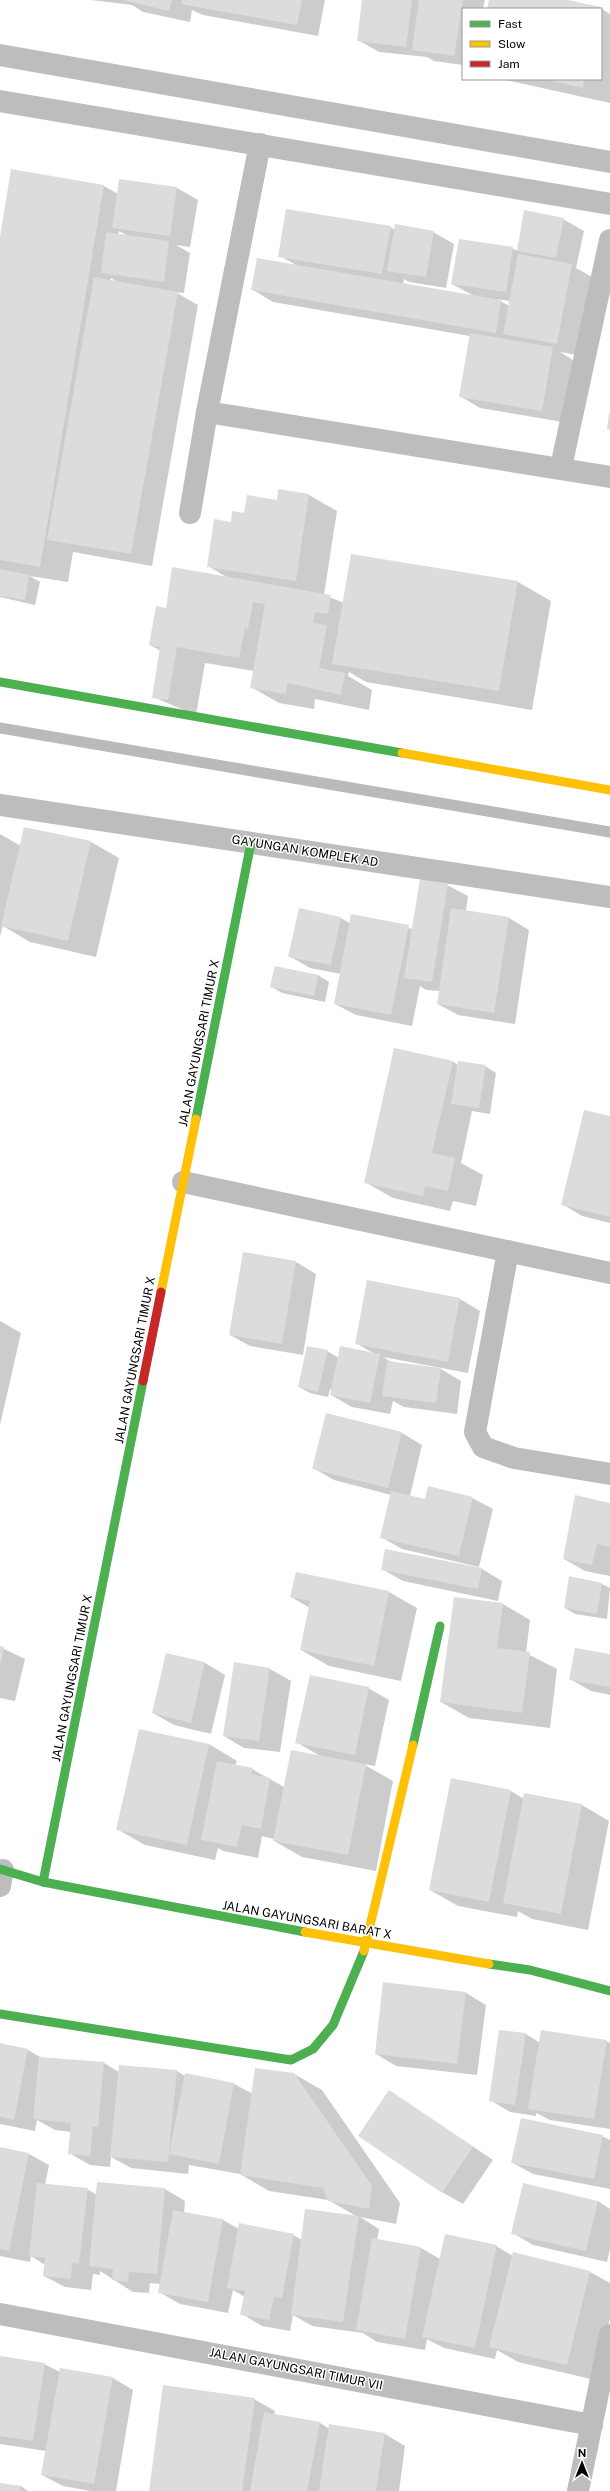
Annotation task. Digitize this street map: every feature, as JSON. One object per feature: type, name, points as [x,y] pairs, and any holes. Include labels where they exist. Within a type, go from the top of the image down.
[{"type":"street","points":[[0,55],[610,162]]},
{"type":"street","points":[[0,101],[610,204]]},
{"type":"street","points":[[190,513],[207,412],[260,144]]},
{"type":"street","points":[[561,467],[610,240]]},
{"type":"street","points":[[207,412],[561,467],[610,477]]},
{"type":"street","points":[[0,682],[610,790]]},
{"type":"street","name":"GAYUNGAN KOMPLEK AD","points":[[0,805],[610,897]]},
{"type":"street","name":"JALAN GAYUNGSARI TIMUR X","points":[[43,1882],[252,843]]},
{"type":"street","points":[[183,1182],[610,1273]]},
{"type":"street","points":[[508,1251],[475,1432],[483,1447],[514,1458],[610,1474]]},
{"type":"street","points":[[0,2014],[291,2060],[313,2049],[333,2025],[367,1944],[440,1626]]},
{"type":"street","name":"JALAN GAYUNGSARI BARAT X","points":[[1,1875],[367,1944],[530,1970],[610,1991]]},
{"type":"street","name":"JALAN GAYUNGSARI TIMUR VII","points":[[0,2314],[592,2425]]},
{"type":"street","points":[[578,2491],[610,2335]]},
{"type":"building","points":[[123,0],[172,0],[169,11]]},
{"type":"building","points":[[182,0],[302,0],[297,25],[181,4]]},
{"type":"building","points":[[362,0],[412,0],[406,47],[357,41]]},
{"type":"building","points":[[419,0],[463,0],[454,56],[412,50]]},
{"type":"building","points":[[489,0],[568,0],[600,7],[600,8],[487,8]]},
{"type":"building","points":[[548,80],[584,80],[583,88]]},
{"type":"building","points":[[11,169],[104,185],[40,567],[0,560],[0,237]]},
{"type":"building","points":[[119,179],[177,187],[170,236],[112,228]]},
{"type":"building","points":[[286,209],[391,226],[382,274],[278,257]]},
{"type":"building","points":[[524,210],[564,218],[556,258],[517,251]]},
{"type":"building","points":[[395,224],[434,231],[426,277],[387,271]]},
{"type":"building","points":[[106,232],[169,241],[164,282],[101,273]]},
{"type":"building","points":[[459,239],[513,247],[506,292],[451,284]]},
{"type":"building","points":[[518,254],[572,264],[557,344],[503,334]]},
{"type":"building","points":[[257,258],[501,300],[496,333],[251,290]]},
{"type":"building","points":[[94,277],[178,292],[131,554],[47,540]]},
{"type":"building","points":[[470,333],[553,347],[542,411],[459,397]]},
{"type":"building","points":[[610,413],[610,430],[607,429]]},
{"type":"building","points":[[278,489],[309,494],[296,581],[207,567],[214,519],[231,522],[232,511],[244,513],[247,495],[277,500]]},
{"type":"building","points":[[351,554],[518,581],[499,691],[332,664]]},
{"type":"building","points":[[172,567],[331,595],[328,614],[315,612],[313,623],[327,625],[319,668],[345,673],[341,695],[287,683],[286,694],[250,688],[265,604],[253,602],[248,629],[245,628],[239,658],[177,647],[168,700],[152,698],[160,647],[149,645],[156,606],[166,608]]},
{"type":"building","points":[[0,569],[29,575],[25,600],[0,596]]},
{"type":"building","points":[[24,827],[91,841],[68,941],[1,926]]},
{"type":"building","points":[[420,879],[448,884],[432,982],[404,978]]},
{"type":"building","points":[[299,908],[341,917],[331,965],[288,957]]},
{"type":"building","points":[[451,908],[509,917],[494,1013],[437,1004]]},
{"type":"building","points":[[351,914],[409,925],[391,1015],[334,1004]]},
{"type":"building","points":[[275,966],[318,975],[314,996],[270,987]]},
{"type":"building","points":[[394,1048],[453,1061],[432,1153],[455,1158],[448,1191],[425,1186],[423,1196],[364,1183]]},
{"type":"building","points":[[458,1061],[486,1065],[479,1108],[451,1104]]},
{"type":"building","points":[[584,1110],[610,1116],[610,1217],[561,1205]]},
{"type":"building","points":[[243,1252],[296,1261],[282,1344],[229,1335]]},
{"type":"building","points":[[367,1280],[460,1298],[448,1362],[355,1344]]},
{"type":"building","points":[[307,1346],[328,1350],[318,1392],[298,1387]]},
{"type":"building","points":[[340,1346],[380,1354],[370,1403],[330,1395]]},
{"type":"building","points":[[387,1361],[441,1368],[436,1403],[382,1396]]},
{"type":"building","points":[[326,1413],[402,1432],[388,1488],[312,1469]]},
{"type":"building","points":[[428,1486],[473,1497],[459,1556],[380,1538],[391,1491],[425,1499]]},
{"type":"building","points":[[575,1495],[610,1503],[610,1547],[597,1544],[592,1565],[563,1559]]},
{"type":"building","points":[[385,1549],[482,1568],[478,1589],[381,1570]]},
{"type":"building","points":[[296,1572],[389,1591],[374,1666],[300,1650],[310,1601],[290,1597]]},
{"type":"building","points":[[569,1576],[602,1583],[597,1614],[564,1608]]},
{"type":"building","points":[[454,1597],[503,1603],[497,1648],[530,1652],[522,1713],[440,1702]]},
{"type":"building","points":[[0,1646],[4,1647],[1,1663],[0,1663]]},
{"type":"building","points":[[575,1648],[610,1654],[610,1687],[569,1680]]},
{"type":"building","points":[[166,1653],[205,1662],[191,1723],[152,1713]]},
{"type":"building","points":[[234,1662],[270,1668],[259,1741],[223,1736]]},
{"type":"building","points":[[310,1675],[369,1687],[355,1755],[295,1743]]},
{"type":"building","points":[[139,1729],[209,1744],[187,1845],[116,1830]]},
{"type":"building","points":[[291,1750],[366,1764],[348,1855],[273,1841]]},
{"type":"building","points":[[217,1761],[253,1768],[251,1774],[270,1778],[261,1829],[242,1825],[237,1847],[201,1840]]},
{"type":"building","points":[[451,1778],[511,1790],[489,1902],[429,1890]]},
{"type":"building","points":[[524,1793],[582,1804],[561,1914],[503,1903]]},
{"type":"building","points":[[383,1982],[466,1992],[457,2064],[375,2054]]},
{"type":"building","points":[[499,2030],[526,2033],[515,2105],[489,2101]]},
{"type":"building","points":[[541,2030],[607,2040],[594,2119],[528,2109]]},
{"type":"building","points":[[0,2043],[28,2049],[14,2120],[0,2117]]},
{"type":"building","points":[[39,2057],[104,2062],[98,2127],[93,2127],[90,2156],[68,2154],[71,2123],[33,2119]]},
{"type":"building","points":[[119,2065],[177,2070],[168,2162],[110,2157]]},
{"type":"building","points":[[255,2068],[294,2073],[372,2186],[369,2209],[328,2201],[323,2188],[240,2175]]},
{"type":"building","points":[[185,2073],[234,2083],[219,2164],[169,2154]]},
{"type":"building","points":[[389,2090],[473,2147],[442,2193],[358,2136]]},
{"type":"building","points":[[521,2118],[603,2135],[594,2179],[511,2163]]},
{"type":"building","points":[[0,2147],[29,2153],[9,2251],[0,2249]]},
{"type":"building","points":[[97,2182],[165,2188],[157,2274],[129,2272],[128,2282],[112,2280],[113,2269],[89,2266]]},
{"type":"building","points":[[37,2183],[88,2188],[79,2264],[72,2263],[71,2279],[43,2276],[45,2258],[29,2256]]},
{"type":"building","points":[[523,2183],[598,2201],[586,2251],[511,2234]]},
{"type":"building","points":[[305,2209],[359,2216],[343,2322],[291,2315]]},
{"type":"building","points":[[173,2210],[223,2219],[208,2302],[158,2293]]},
{"type":"building","points":[[239,2223],[294,2234],[282,2298],[274,2297],[269,2320],[240,2315],[245,2291],[227,2288]]},
{"type":"building","points":[[445,2234],[497,2245],[475,2348],[422,2337]]},
{"type":"building","points":[[372,2238],[421,2247],[405,2339],[356,2330]]},
{"type":"building","points":[[513,2252],[590,2271],[567,2365],[489,2347]]},
{"type":"building","points":[[0,2356],[45,2363],[33,2441],[0,2436]]},
{"type":"building","points":[[60,2368],[113,2377],[94,2484],[41,2475]]},
{"type":"building","points":[[163,2385],[255,2398],[242,2491],[149,2491]]},
{"type":"building","points":[[264,2412],[320,2422],[307,2491],[250,2491]]},
{"type":"building","points":[[329,2424],[385,2433],[376,2491],[319,2491]]},
{"type":"building","points":[[0,2483],[21,2486],[20,2491],[0,2491]]},
{"type":"waterway","points":[[0,728],[610,832]]},
{"type":"traffic: fast","points":[[0,682],[402,753]]},
{"type":"traffic: fast","points":[[196,1119],[251,843]]},
{"type":"traffic: fast","points":[[43,1882],[143,1381]]},
{"type":"traffic: fast","points":[[413,1745],[440,1626]]},
{"type":"traffic: fast","points":[[0,1869],[43,1882],[305,1932]]},
{"type":"traffic: fast","points":[[0,2014],[291,2060],[313,2049],[333,2025],[364,1951]]},
{"type":"traffic: fast","points":[[489,1964],[530,1970],[610,1991]]},
{"type":"traffic: slow","points":[[402,753],[610,790]]},
{"type":"traffic: slow","points":[[161,1292],[196,1119]]},
{"type":"traffic: slow","points":[[364,1951],[413,1745]]},
{"type":"traffic: slow","points":[[305,1932],[489,1964]]},
{"type":"traffic: jam","points":[[143,1381],[161,1292]]}]
